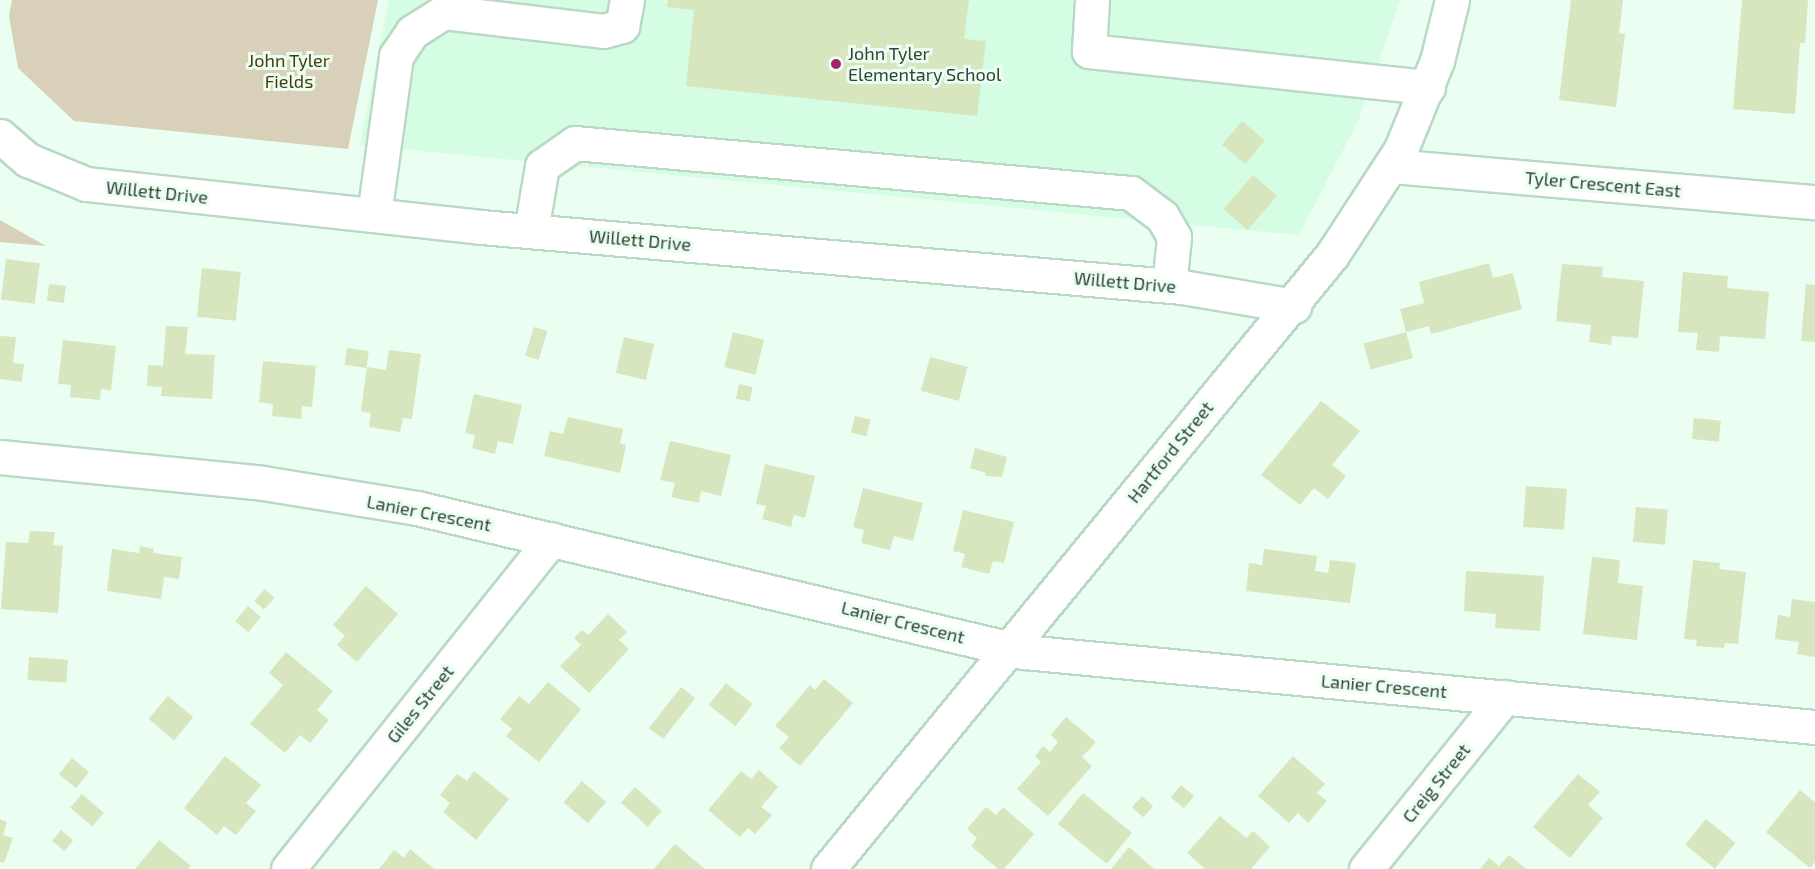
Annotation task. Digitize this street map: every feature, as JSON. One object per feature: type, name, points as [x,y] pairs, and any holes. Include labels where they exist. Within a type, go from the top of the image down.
[{"type":"street","points":[[375,215],[396,56],[412,32],[444,12],[603,32],[622,26],[627,0]]},
{"type":"street","points":[[1092,0],[1089,51],[1428,87]]},
{"type":"street","name":"Hartford Street","points":[[828,869],[1294,306],[1392,166],[1428,87],[1452,0]]},
{"type":"street","name":"Willett Drive","points":[[0,136],[28,160],[63,178],[86,184],[531,231],[1168,286],[1294,306]]},
{"type":"street","points":[[531,231],[542,165],[575,143],[1131,193],[1162,216],[1174,237],[1168,286]]},
{"type":"street","name":"Tyler Crescent East","points":[[1392,166],[1815,202]]},
{"type":"street","name":"Lanier Crescent","points":[[0,458],[263,483],[417,508],[1009,649],[1815,727]]},
{"type":"street","name":"Giles Street","points":[[288,869],[551,539]]},
{"type":"street","name":"Creig Street","points":[[1366,869],[1505,697]]},
{"type":"shaded area","points":[[389,0],[1400,0],[1358,121],[1299,235],[360,145]]},
{"type":"green space","name":"John Tyler Fields","points":[[12,0],[378,0],[348,149],[74,121],[18,68],[9,16]]},
{"type":"green space","points":[[0,220],[46,246],[0,242]]},
{"type":"building","name":"John Tyler Elementary School","points":[[668,0],[969,0],[964,39],[986,41],[977,116],[686,86],[694,10],[667,7]]},
{"type":"building","points":[[1571,0],[1623,0],[1619,33],[1625,34],[1616,107],[1559,100]]},
{"type":"building","points":[[1742,0],[1808,0],[1805,43],[1800,43],[1795,114],[1733,109]]},
{"type":"building","points":[[1242,121],[1265,140],[1245,164],[1222,145]]},
{"type":"building","points":[[1253,175],[1277,196],[1248,230],[1223,209]]},
{"type":"building","points":[[6,259],[40,263],[35,304],[1,300]]},
{"type":"building","points":[[1489,263],[1493,278],[1513,273],[1522,309],[1431,334],[1429,326],[1406,332],[1400,309],[1424,303],[1419,282]]},
{"type":"building","points":[[1562,264],[1603,267],[1602,277],[1644,281],[1638,338],[1612,336],[1611,345],[1589,342],[1591,325],[1556,321]]},
{"type":"building","points":[[202,268],[241,272],[236,321],[197,317]]},
{"type":"building","points":[[1683,272],[1728,276],[1727,288],[1769,292],[1765,339],[1720,336],[1719,352],[1696,350],[1698,333],[1678,332]]},
{"type":"building","points":[[49,284],[66,286],[64,303],[47,301]]},
{"type":"building","points":[[1806,284],[1815,285],[1815,342],[1801,341]]},
{"type":"building","points":[[166,326],[188,327],[185,354],[215,355],[212,399],[161,396],[162,387],[147,386],[148,365],[163,366]]},
{"type":"building","points":[[534,327],[547,331],[539,360],[525,356]]},
{"type":"building","points":[[733,332],[764,340],[755,375],[724,367]]},
{"type":"building","points":[[1406,332],[1413,358],[1370,369],[1363,343]]},
{"type":"building","points":[[0,336],[16,337],[13,363],[24,364],[22,382],[0,379]]},
{"type":"building","points":[[624,337],[654,344],[646,380],[616,373]]},
{"type":"building","points":[[63,340],[116,346],[111,390],[101,389],[100,400],[70,397],[71,385],[58,384]]},
{"type":"building","points":[[347,348],[369,351],[366,368],[345,365]]},
{"type":"building","points":[[389,350],[421,354],[412,419],[403,418],[400,432],[369,427],[371,413],[361,411],[367,367],[386,370]]},
{"type":"building","points":[[930,357],[968,367],[959,401],[921,391]]},
{"type":"building","points":[[263,361],[316,366],[312,407],[302,406],[301,419],[272,416],[273,404],[259,402]]},
{"type":"building","points":[[739,384],[753,387],[750,402],[736,399]]},
{"type":"building","points":[[474,394],[522,405],[513,444],[498,441],[495,454],[472,448],[475,435],[465,433]]},
{"type":"building","points":[[1321,401],[1360,431],[1332,465],[1346,476],[1328,499],[1314,488],[1300,505],[1261,475]]},
{"type":"building","points":[[855,416],[871,420],[866,436],[851,432]]},
{"type":"building","points":[[568,417],[623,429],[620,443],[626,445],[620,473],[544,456],[550,431],[563,434]]},
{"type":"building","points":[[1694,418],[1721,421],[1719,442],[1692,439]]},
{"type":"building","points":[[670,441],[731,455],[721,496],[701,491],[699,503],[671,497],[675,483],[660,480]]},
{"type":"building","points":[[975,448],[1007,457],[1002,477],[985,476],[986,473],[970,468]]},
{"type":"building","points":[[765,464],[815,476],[805,518],[794,515],[791,527],[762,519],[766,506],[756,504]]},
{"type":"building","points":[[1526,486],[1567,489],[1564,530],[1523,527]]},
{"type":"building","points":[[863,488],[923,503],[913,541],[894,536],[890,550],[861,543],[864,530],[853,527]]},
{"type":"building","points":[[1636,507],[1668,510],[1665,545],[1633,542]]},
{"type":"building","points":[[963,510],[1014,522],[1004,563],[993,561],[989,574],[961,567],[965,554],[953,551]]},
{"type":"building","points":[[30,531],[55,532],[53,545],[63,546],[58,613],[1,609],[6,542],[28,543]]},
{"type":"building","points":[[140,546],[154,549],[153,553],[182,557],[179,579],[164,577],[161,599],[107,591],[112,549],[139,553]]},
{"type":"building","points":[[1264,549],[1317,556],[1315,571],[1328,573],[1330,560],[1356,563],[1350,603],[1246,591],[1249,563],[1262,565]]},
{"type":"building","points":[[1592,557],[1620,560],[1618,583],[1643,586],[1637,640],[1583,634]]},
{"type":"building","points":[[1693,560],[1720,563],[1719,569],[1746,572],[1738,644],[1725,643],[1724,648],[1696,646],[1697,640],[1684,639]]},
{"type":"building","points":[[1466,571],[1544,576],[1540,631],[1495,628],[1496,614],[1464,611]]},
{"type":"building","points":[[366,586],[398,614],[357,662],[337,645],[345,636],[333,625]]},
{"type":"building","points":[[265,589],[275,598],[264,610],[254,601]]},
{"type":"building","points":[[1792,599],[1815,602],[1815,657],[1797,654],[1799,642],[1775,639],[1778,615],[1790,617]]},
{"type":"building","points":[[248,606],[261,617],[248,632],[235,621]]},
{"type":"building","points":[[608,614],[627,632],[619,640],[629,649],[589,693],[560,666],[581,645],[574,638],[582,630],[588,635]]},
{"type":"building","points":[[286,652],[333,691],[317,710],[329,720],[310,743],[300,735],[285,753],[250,724],[283,685],[269,673]]},
{"type":"building","points":[[29,657],[68,660],[66,683],[27,680]]},
{"type":"building","points":[[824,679],[853,703],[800,766],[779,748],[789,737],[775,726],[810,685],[815,690]]},
{"type":"building","points":[[548,682],[581,709],[539,762],[506,736],[512,729],[500,719],[519,696],[529,704]]},
{"type":"building","points":[[726,683],[753,704],[736,726],[709,705]]},
{"type":"building","points":[[681,687],[695,698],[663,739],[649,728]]},
{"type":"building","points":[[168,696],[193,717],[174,740],[149,719]]},
{"type":"building","points":[[1066,717],[1096,742],[1082,757],[1092,766],[1048,816],[1017,789],[1041,762],[1035,756],[1043,746],[1050,752],[1058,742],[1051,735]]},
{"type":"building","points":[[225,756],[261,785],[246,803],[256,811],[236,835],[224,826],[217,835],[184,808]]},
{"type":"building","points":[[1293,756],[1325,784],[1317,793],[1327,801],[1308,823],[1298,813],[1289,823],[1258,796]]},
{"type":"building","points":[[72,758],[89,772],[76,788],[59,774]]},
{"type":"building","points":[[759,770],[778,787],[761,807],[772,815],[755,834],[748,828],[740,837],[708,810],[741,771],[751,779]]},
{"type":"building","points":[[474,771],[509,799],[476,840],[443,812],[450,803],[440,795],[457,774],[467,781]]},
{"type":"building","points":[[1578,774],[1600,792],[1588,805],[1603,818],[1570,858],[1533,827]]},
{"type":"building","points":[[582,781],[606,802],[588,823],[564,802]]},
{"type":"building","points":[[1181,785],[1194,796],[1184,808],[1171,797]]},
{"type":"building","points":[[635,787],[662,811],[648,827],[621,803]]},
{"type":"building","points":[[1800,790],[1815,802],[1815,862],[1810,868],[1766,832]]},
{"type":"building","points":[[1083,793],[1132,833],[1107,864],[1058,824]]},
{"type":"building","points":[[82,794],[104,813],[92,827],[70,808]]},
{"type":"building","points":[[1142,796],[1153,806],[1143,817],[1132,807]]},
{"type":"building","points":[[986,807],[996,815],[1003,807],[1034,834],[1004,869],[998,869],[971,846],[977,838],[967,829]]},
{"type":"building","points":[[1220,816],[1246,838],[1253,831],[1270,847],[1251,869],[1205,869],[1187,853]]},
{"type":"building","points":[[0,819],[7,822],[3,835],[13,838],[4,863],[0,862]]},
{"type":"building","points":[[1706,819],[1736,843],[1715,869],[1685,845]]},
{"type":"building","points":[[61,830],[73,840],[64,851],[52,841]]},
{"type":"building","points":[[159,840],[191,866],[188,869],[135,869]]},
{"type":"building","points":[[675,844],[705,869],[654,869]]},
{"type":"building","points":[[1129,847],[1154,869],[1111,869]]},
{"type":"building","points":[[410,849],[434,869],[379,869],[394,850],[404,858]]},
{"type":"building","points":[[1509,855],[1526,869],[1480,869],[1489,858],[1499,866]]},
{"type":"place","name":"John Tyler Elementary School","points":[[836,64]]}]
